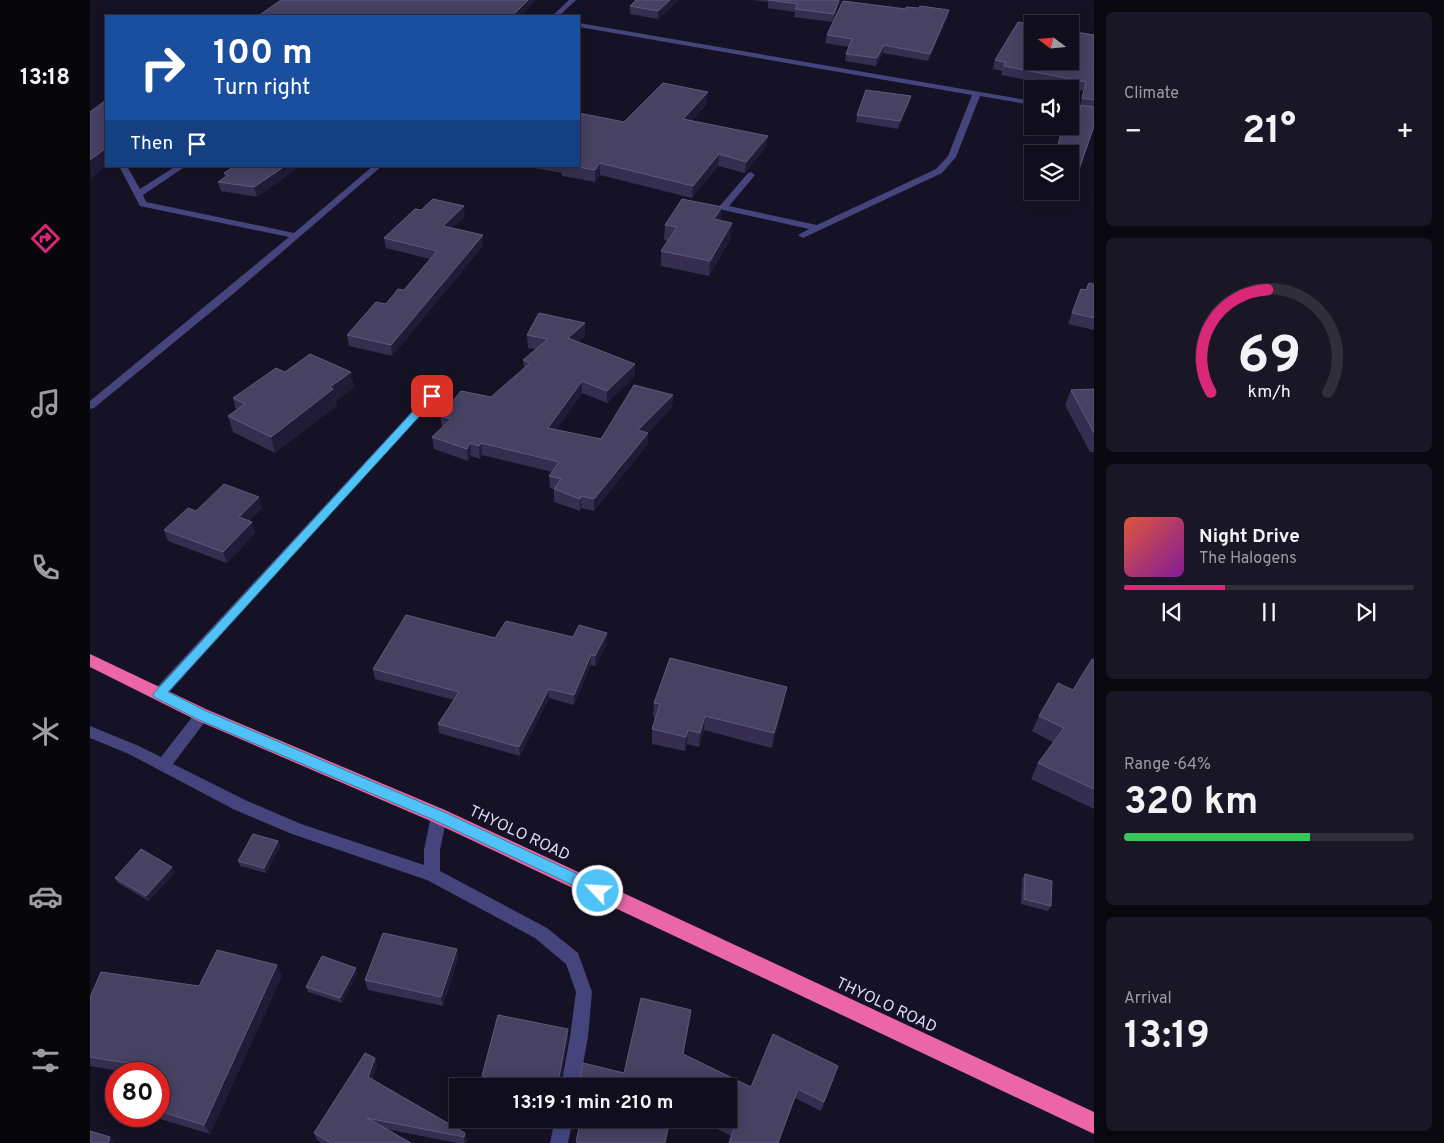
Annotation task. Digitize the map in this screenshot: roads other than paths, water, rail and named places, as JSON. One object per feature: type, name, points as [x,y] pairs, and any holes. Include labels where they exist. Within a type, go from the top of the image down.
[{"type":"highway","name":"THYOLO ROAD","points":[[90,660],[202,715],[439,816],[1094,1123]]},
{"type":"street","points":[[556,15],[573,0]]},
{"type":"street","points":[[580,25],[1024,102]]},
{"type":"street","points":[[803,235],[939,171],[952,157],[977,94]]},
{"type":"street","points":[[1079,110],[1094,113]]},
{"type":"street","points":[[124,167],[144,204],[296,236]]},
{"type":"street","points":[[138,194],[180,167]]},
{"type":"street","points":[[90,406],[377,167]]},
{"type":"street","points":[[752,175],[723,207],[817,228]]},
{"type":"street","points":[[159,694],[432,396]]},
{"type":"street","points":[[164,765],[202,715]]},
{"type":"street","points":[[90,732],[164,765],[240,805],[297,829],[432,875],[540,933],[572,959],[584,992],[579,1037],[571,1078]]},
{"type":"street","points":[[432,875],[432,850],[439,816]]},
{"type":"street","points":[[559,1143],[562,1128]]}]
